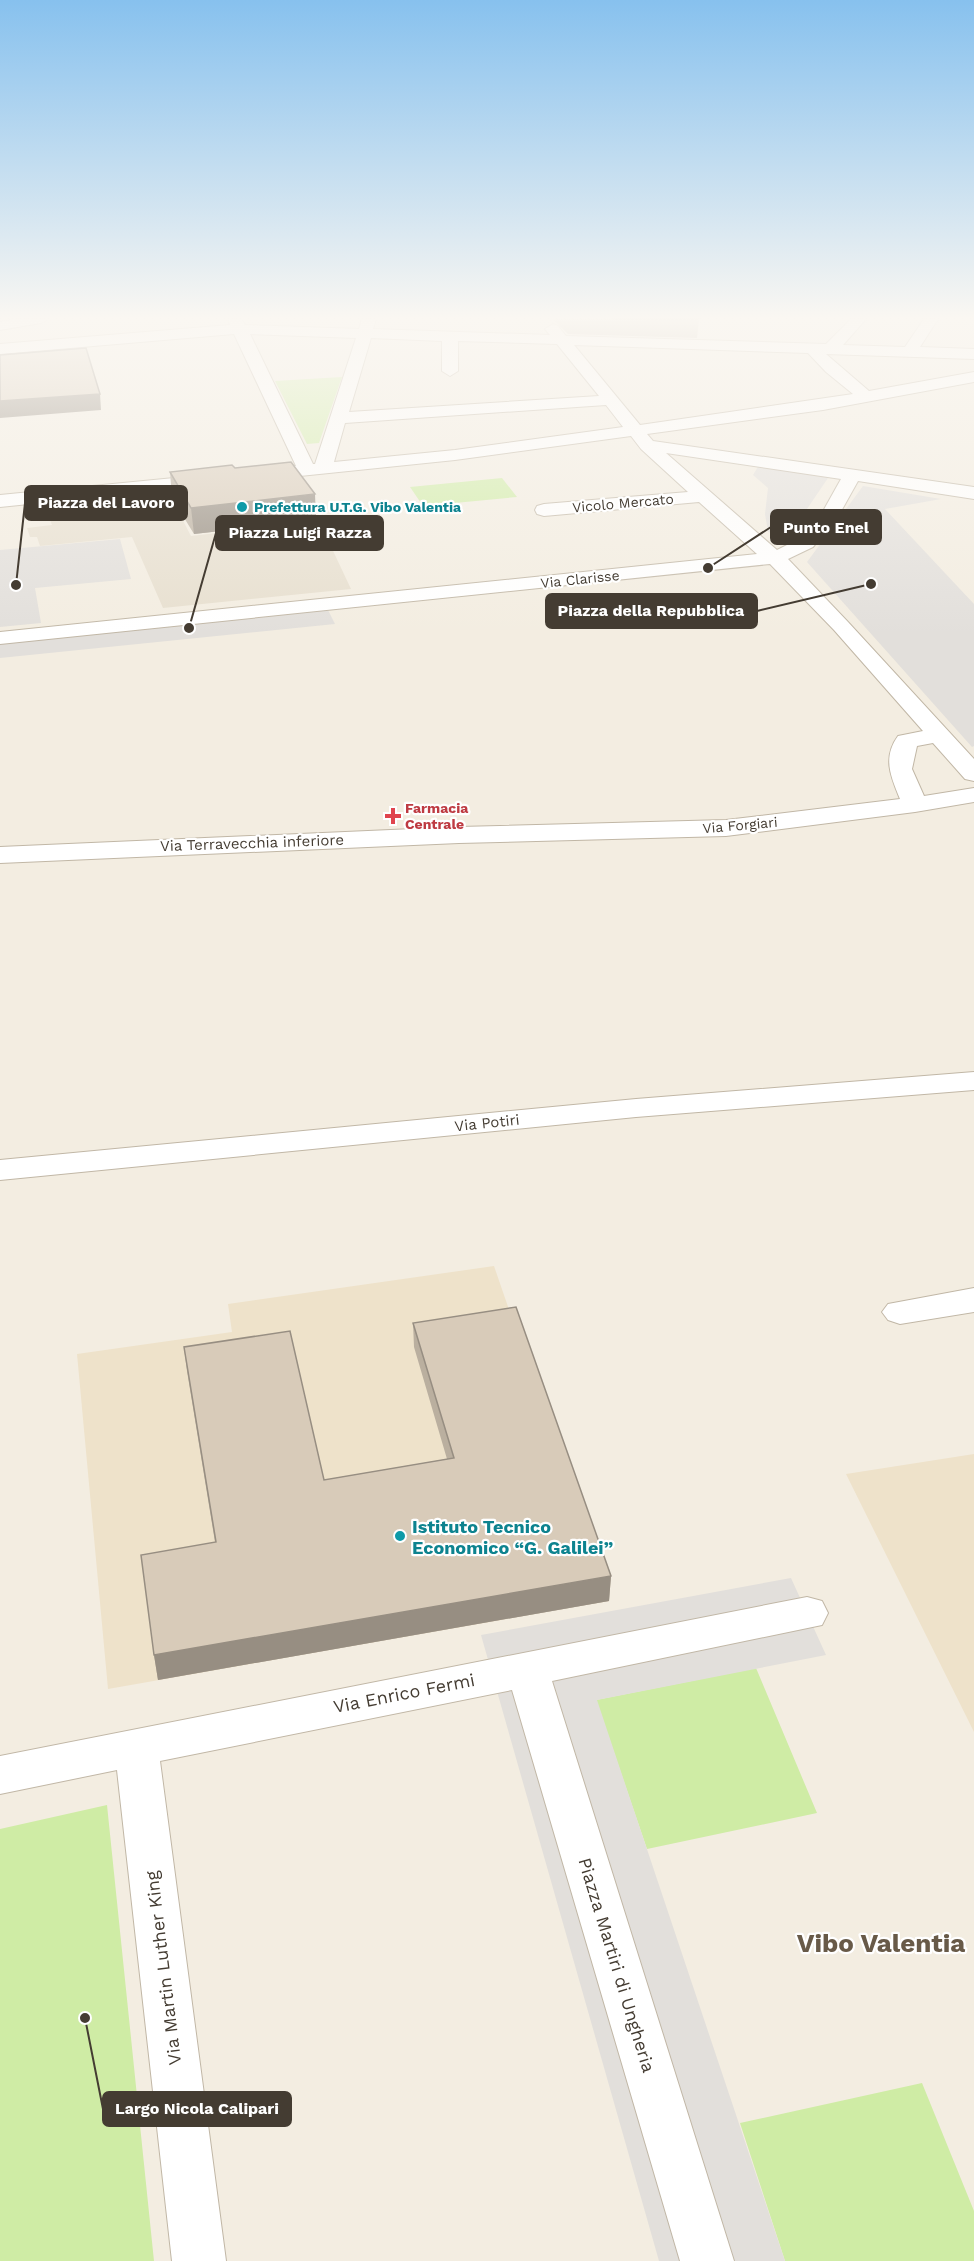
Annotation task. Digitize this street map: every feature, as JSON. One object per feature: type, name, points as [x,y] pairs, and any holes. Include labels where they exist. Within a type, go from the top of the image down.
[{"type":"street","points":[[290,425],[314,469]]},
{"type":"street","points":[[314,469],[336,425]]},
{"type":"street","points":[[415,425],[455,428],[633,430],[672,425]]},
{"type":"street","points":[[0,501],[314,469],[455,428],[475,425]]},
{"type":"street","points":[[629,425],[647,445],[702,496],[775,558],[841,626],[974,774]]},
{"type":"street","points":[[647,445],[974,493]]},
{"type":"street","name":"Via Clarisse","points":[[0,638],[775,558],[806,543],[830,515],[852,475]]},
{"type":"street","name":"Vicolo Mercato","points":[[544,510],[702,496]]},
{"type":"street","points":[[915,805],[900,769],[906,741],[946,742]]},
{"type":"street","name":"Via Forgiari","points":[[505,835],[726,828],[915,805],[974,795]]},
{"type":"street","name":"Via Terravecchia inferiore","points":[[0,855],[505,835]]},
{"type":"street","name":"Via Potiri","points":[[0,1170],[636,1108],[974,1081]]},
{"type":"street","points":[[900,1312],[974,1300]]},
{"type":"street","name":"Via Enrico Fermi","points":[[0,1775],[807,1613]]},
{"type":"street","name":"Piazza Martiri di Ungheria","points":[[526,1668],[707,2261]]},
{"type":"street","name":"Via Martin Luther King","points":[[136,1747],[199,2261]]},
{"type":"shaded area","points":[[759,465],[828,478],[788,537],[768,532],[765,514],[768,488],[753,475]]},
{"type":"shaded area","points":[[863,486],[941,499],[885,509],[974,604],[974,746],[972,747],[807,562]]},
{"type":"shaded area","points":[[166,488],[191,536],[319,521],[351,589],[163,608],[132,537],[40,546],[37,537],[30,537],[27,528],[52,525],[43,501]]},
{"type":"shaded area","points":[[120,539],[131,579],[35,588],[41,623],[0,627],[0,550]]},
{"type":"shaded area","points":[[326,606],[335,624],[0,658],[0,639]]},
{"type":"shaded area","points":[[494,1266],[609,1601],[108,1689],[77,1354],[232,1332],[228,1304]]},
{"type":"shaded area","points":[[974,1454],[974,1732],[846,1474]]},
{"type":"shaded area","points":[[791,1578],[826,1655],[597,1700],[785,2261],[659,2261],[481,1635]]},
{"type":"green space","points":[[297,425],[325,425],[319,443],[307,444]]},
{"type":"green space","points":[[502,478],[517,497],[423,506],[410,487]]},
{"type":"green space","points":[[756,1668],[817,1813],[647,1849],[596,1700]]},
{"type":"green space","points":[[107,1805],[154,2261],[0,2261],[0,1829]]},
{"type":"green space","points":[[922,2083],[974,2211],[974,2261],[785,2261],[740,2123]]},
{"type":"building","points":[[291,462],[315,494],[191,508],[170,472],[232,465],[235,468]]},
{"type":"building","name":"Istituto Tecnico Economico “G. Galilei”","points":[[516,1307],[611,1576],[154,1655],[141,1555],[216,1542],[184,1347],[290,1331],[324,1480],[454,1458],[413,1323]]},
{"type":"place","name":"Prefettura U.T.G. Vibo Valentia","points":[[242,507]]},
{"type":"place","name":"Punto Enel","points":[[708,568]]},
{"type":"place","name":"Piazza della Repubblica","points":[[871,584]]},
{"type":"place","name":"Piazza del Lavoro","points":[[16,585]]},
{"type":"place","name":"Piazza Luigi Razza","points":[[189,628]]},
{"type":"place","name":"Farmacia Centrale","points":[[393,816]]},
{"type":"place","name":"Istituto Tecnico Economico “G. Galilei”","points":[[400,1536]]},
{"type":"place","name":"Largo Nicola Calipari","points":[[85,2018]]},
{"type":"district","name":"Vibo Valentia","points":[[881,1943]]}]
